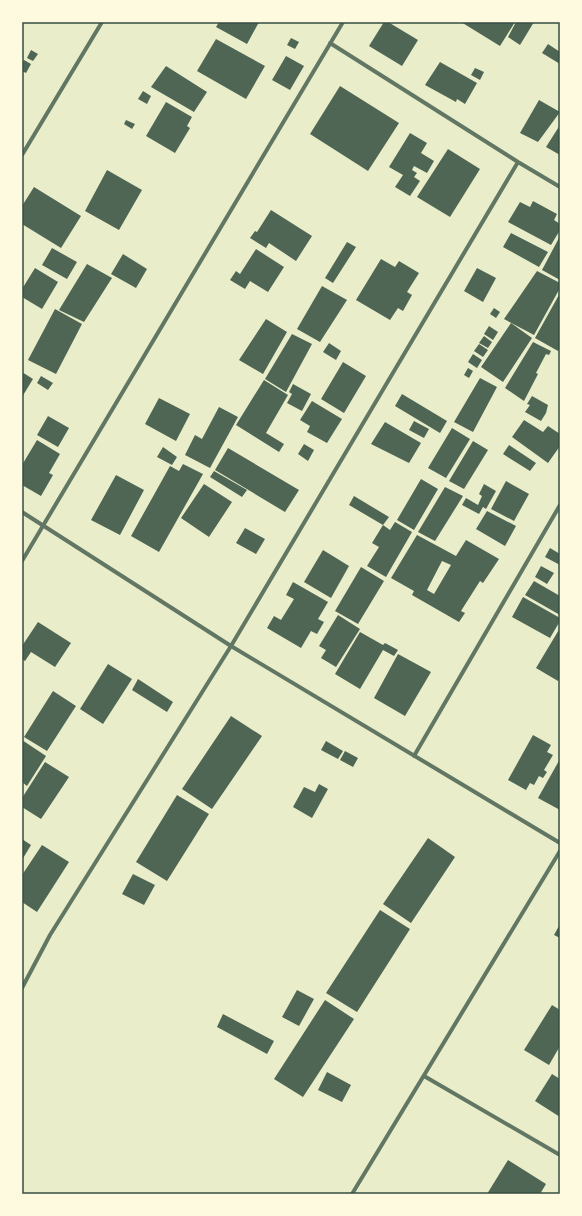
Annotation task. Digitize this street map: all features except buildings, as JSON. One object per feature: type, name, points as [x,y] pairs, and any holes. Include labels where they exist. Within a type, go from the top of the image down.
[{"type":"street","points":[[22,155],[102,22]]},
{"type":"street","points":[[22,561],[330,43],[344,22]]},
{"type":"street","points":[[330,43],[560,187]]},
{"type":"street","points":[[22,988],[50,935],[231,646],[518,162]]},
{"type":"street","points":[[414,756],[560,505]]},
{"type":"street","points":[[22,512],[231,646],[560,843]]},
{"type":"street","points":[[352,1194],[560,851]]},
{"type":"street","points":[[424,1076],[560,1155]]}]
